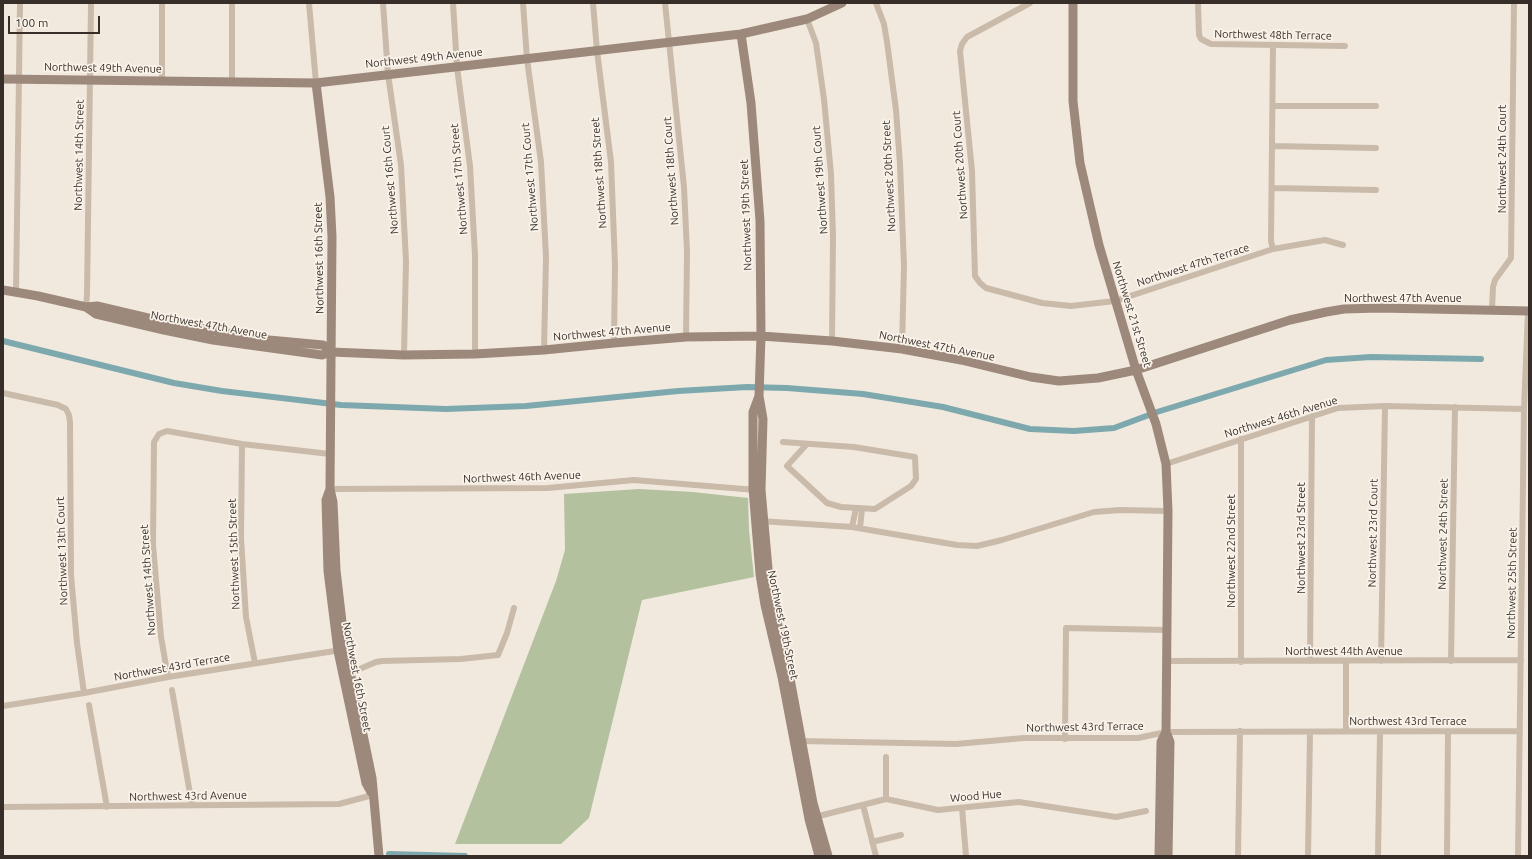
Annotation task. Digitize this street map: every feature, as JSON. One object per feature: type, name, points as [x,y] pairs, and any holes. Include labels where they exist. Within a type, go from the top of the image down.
[{"type":"street","points":[[16,292],[20,3]]},
{"type":"street","name":"Northwest 14th Street","points":[[86,307],[91,3]]},
{"type":"street","points":[[162,3],[162,81]]},
{"type":"street","points":[[232,3],[232,82]]},
{"type":"street","name":"Northwest 16th Street","points":[[309,3],[316,83],[330,198],[332,231],[330,490],[333,502],[341,650],[372,778],[379,856]]},
{"type":"street","name":"Northwest 16th Court","points":[[383,3],[388,74],[401,165],[406,254],[404,355]]},
{"type":"street","name":"Northwest 17th Street","points":[[453,3],[457,67],[470,166],[475,255],[475,354]]},
{"type":"street","name":"Northwest 17th Court","points":[[523,3],[527,59],[541,162],[546,257],[544,350]]},
{"type":"street","name":"Northwest 18th Street","points":[[593,3],[610,162],[615,265],[614,343]]},
{"type":"street","name":"Northwest 18th Court","points":[[665,3],[684,187],[687,252],[686,337]]},
{"type":"street","name":"Northwest 49th Avenue","points":[[3,79],[316,83],[741,34],[807,19],[842,3]]},
{"type":"street","name":"Northwest 20th Street","points":[[876,3],[884,24],[896,110],[900,164],[904,266],[902,349]]},
{"type":"street","name":"Northwest 20th Court","points":[[980,283],[975,276],[972,172],[960,51],[962,44],[967,37],[1030,3]]},
{"type":"street","name":"Northwest 21st Street","points":[[1073,3],[1073,101],[1080,163],[1099,245],[1136,370],[1156,424],[1166,464],[1168,510],[1166,732],[1170,742],[1168,856]]},
{"type":"street","name":"Northwest 48th Terrace","points":[[1198,3],[1198,29],[1201,39],[1211,44],[1345,46]]},
{"type":"street","name":"Northwest 24th Court","points":[[1492,310],[1492,295],[1495,280],[1511,258],[1514,3]]},
{"type":"street","name":"Northwest 19th Court","points":[[807,19],[816,43],[824,99],[831,174],[834,237],[832,341]]},
{"type":"street","name":"Northwest 19th Street","points":[[741,34],[751,103],[760,221],[761,336],[759,396],[763,419],[757,490],[760,574],[789,673],[797,742],[813,818],[819,856]]},
{"type":"street","points":[[1273,45],[1273,188],[1271,241],[1273,249]]},
{"type":"street","points":[[1273,106],[1376,106]]},
{"type":"street","points":[[1273,146],[1376,148]]},
{"type":"street","points":[[1273,188],[1376,190]]},
{"type":"street","name":"Northwest 47th Terrace","points":[[980,283],[986,288],[1042,303],[1071,306],[1115,301],[1273,249],[1325,240],[1343,245]]},
{"type":"street","name":"Northwest 47th Avenue","points":[[3,290],[86,307],[96,314],[129,318],[213,340],[269,344],[322,355],[331,352],[404,355],[475,354],[544,350],[686,337],[761,336],[832,341],[902,349],[961,360],[1031,377],[1059,380],[1098,378],[1136,370],[1290,320],[1344,309],[1379,308],[1528,311]]},
{"type":"street","name":"Northwest 25th Street","points":[[1518,856],[1521,660],[1526,521],[1524,409],[1528,311]]},
{"type":"street","name":"Northwest 13th Court","points":[[3,393],[58,405],[66,409],[69,414],[71,575],[77,643],[84,693]]},
{"type":"street","name":"Northwest 46th Avenue","points":[[1166,464],[1338,408],[1385,406],[1524,409]]},
{"type":"street","name":"Northwest 23rd Court","points":[[1381,661],[1385,406]]},
{"type":"street","name":"Northwest 24th Street","points":[[1451,661],[1455,407]]},
{"type":"street","name":"Northwest 23rd Street","points":[[1310,661],[1312,416]]},
{"type":"street","name":"Northwest 14th Street","points":[[168,677],[161,637],[153,544],[154,442],[159,434],[167,431],[242,444]]},
{"type":"street","name":"Northwest 22nd Street","points":[[1241,439],[1241,662]]},
{"type":"street","points":[[783,442],[806,445],[854,447],[915,457],[916,479],[911,486],[875,509],[841,507],[827,503],[787,466],[806,445]]},
{"type":"street","points":[[242,444],[330,454]]},
{"type":"street","name":"Northwest 15th Street","points":[[242,444],[241,538],[246,617],[255,663]]},
{"type":"street","name":"Northwest 46th Avenue","points":[[330,490],[548,488],[634,480],[757,490]]},
{"type":"street","points":[[852,527],[856,508]]},
{"type":"street","points":[[860,528],[862,509]]},
{"type":"street","points":[[759,521],[852,527],[957,545],[977,546],[1002,540],[1094,512],[1120,510],[1168,510]]},
{"type":"street","points":[[346,674],[382,661],[461,659],[498,655],[507,633],[514,608]]},
{"type":"street","points":[[1065,739],[1066,628],[1167,630]]},
{"type":"street","name":"Northwest 43rd Terrace","points":[[3,706],[84,693],[168,677],[341,650]]},
{"type":"street","name":"Northwest 44th Avenue","points":[[1167,661],[1241,662],[1521,660]]},
{"type":"street","points":[[1346,661],[1346,731]]},
{"type":"street","points":[[172,690],[192,806]]},
{"type":"street","points":[[89,705],[107,807]]},
{"type":"street","name":"Northwest 43rd Terrace","points":[[797,742],[956,744],[1024,738],[1138,738],[1166,732],[1520,731]]},
{"type":"street","name":"Northwest 21st Street","points":[[1159,856],[1161,742],[1166,732]]},
{"type":"street","points":[[1238,856],[1240,732]]},
{"type":"street","points":[[1308,856],[1310,732]]},
{"type":"street","points":[[1378,856],[1380,732]]},
{"type":"street","points":[[1447,856],[1448,732]]},
{"type":"street","points":[[886,757],[886,799]]},
{"type":"street","name":"Northwest 43rd Avenue","points":[[3,807],[339,804],[373,795]]},
{"type":"street","name":"Wood Hue","points":[[813,818],[886,799],[938,810],[1029,803],[1116,817],[1146,811]]},
{"type":"street","points":[[863,805],[876,856]]},
{"type":"street","points":[[962,808],[966,856]]},
{"type":"street","name":"Northwest 19th Street","points":[[813,818],[828,856]]},
{"type":"street","points":[[872,842],[901,835]]},
{"type":"green space","points":[[639,489],[693,492],[748,498],[749,530],[754,577],[642,600],[589,818],[561,844],[455,844],[556,581],[565,550],[564,494]]},
{"type":"waterway","points":[[3,341],[174,383],[222,391],[341,405],[446,409],[526,406],[678,391],[747,387],[787,388],[863,394],[943,407],[1030,429],[1074,431],[1114,428],[1157,412],[1326,360],[1371,357],[1481,359]]},
{"type":"waterway","points":[[389,854],[465,856]]}]
